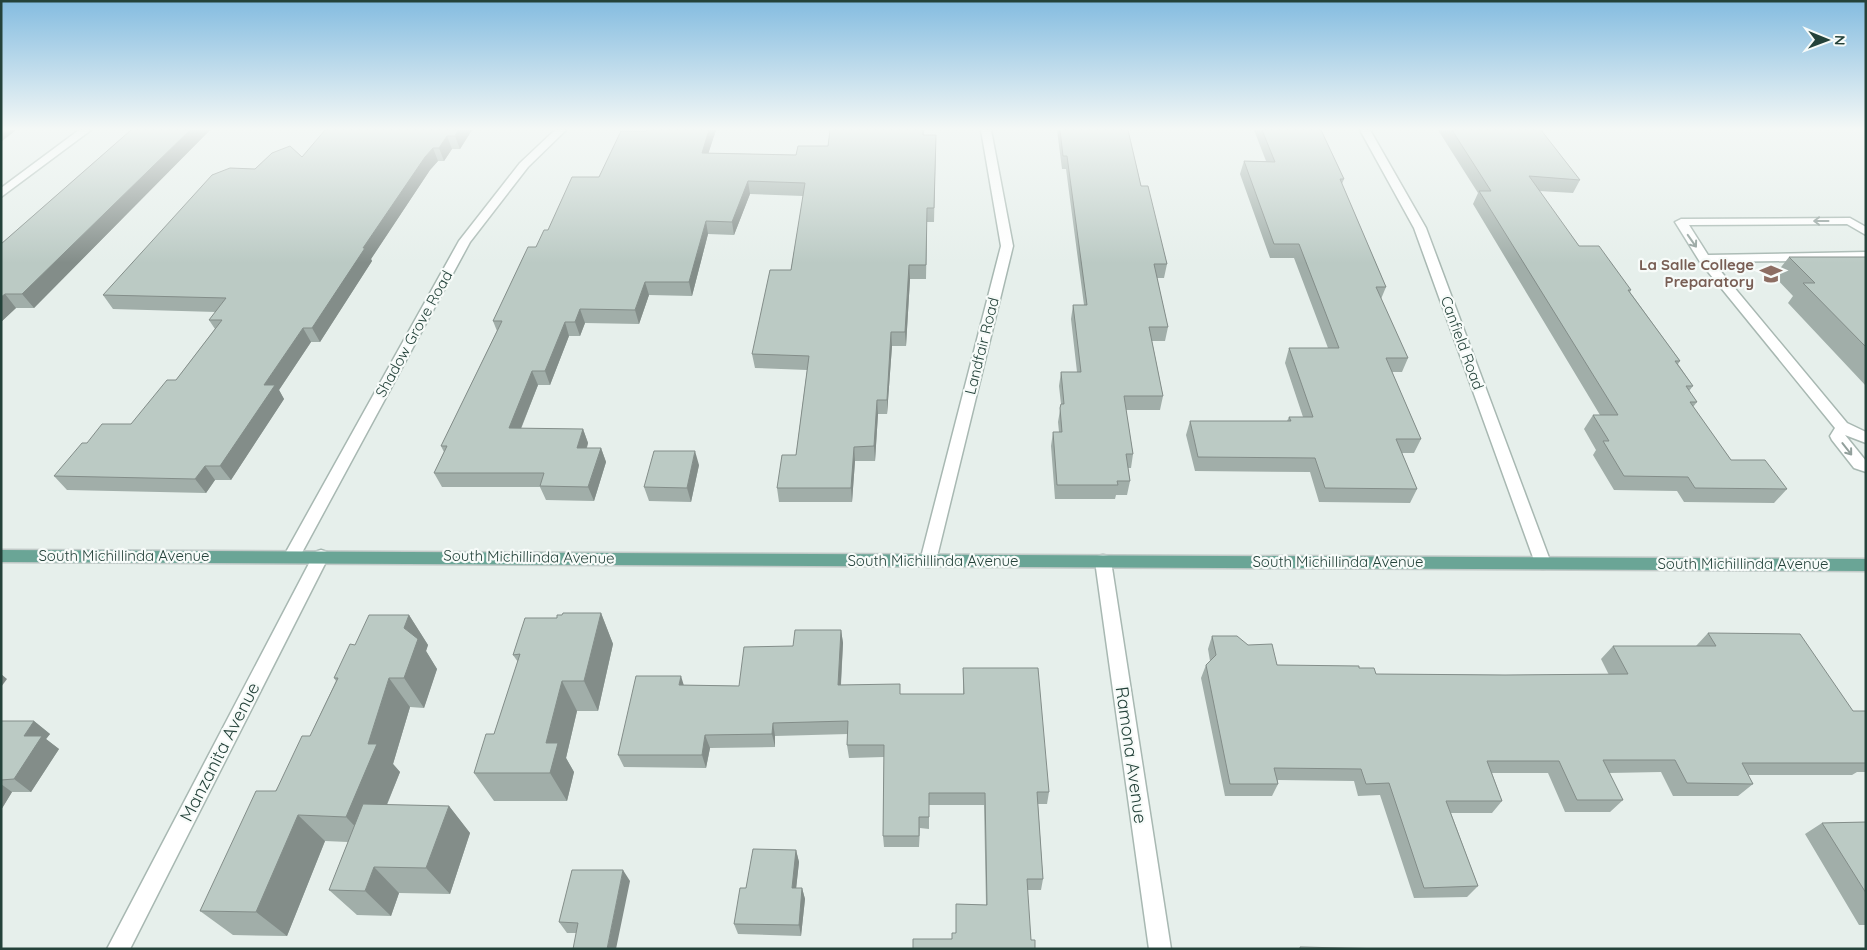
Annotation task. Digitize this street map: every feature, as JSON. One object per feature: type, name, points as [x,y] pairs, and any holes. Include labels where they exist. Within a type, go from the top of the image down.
[{"type":"main road","name":"South Michillinda Avenue","points":[[1,556],[321,556],[1866,565]]},
{"type":"street","points":[[1,194],[27,174]]},
{"type":"street","name":"Shadow Grove Road","points":[[292,556],[464,241],[517,174]]},
{"type":"street","name":"Landfair Road","points":[[928,561],[1007,246],[994,174]]},
{"type":"street","name":"Canfield Road","points":[[1390,174],[1420,228],[1543,563]]},
{"type":"street","points":[[1866,232],[1850,221],[1680,222],[1704,258],[1842,427],[1866,438]]},
{"type":"street","points":[[1704,258],[1866,256]]},
{"type":"street","points":[[1842,427],[1837,436],[1858,464],[1866,467]]},
{"type":"street","name":"Manzanita Avenue","points":[[118,949],[321,556]]},
{"type":"street","name":"Ramona Avenue","points":[[1103,561],[1160,949]]},
{"type":"building","points":[[80,174],[145,174],[22,294],[5,294],[1,297],[1,244]]},
{"type":"building","points":[[413,174],[312,328],[303,328],[264,385],[275,385],[220,466],[205,466],[195,479],[54,476],[82,443],[87,443],[102,424],[131,424],[167,380],[176,380],[222,320],[209,320],[226,298],[103,295],[212,175]]},
{"type":"building","points":[[600,174],[935,174],[934,208],[927,208],[926,265],[909,265],[905,332],[891,332],[887,400],[877,400],[874,446],[854,447],[851,488],[777,488],[782,455],[796,455],[809,356],[752,354],[770,270],[791,270],[805,183],[748,181],[732,222],[706,221],[689,282],[645,282],[635,310],[580,309],[575,322],[565,322],[545,371],[532,371],[509,428],[583,429],[577,448],[601,448],[588,487],[540,486],[544,473],[434,473],[447,446],[441,446],[502,321],[493,321],[528,247],[536,247],[544,230],[548,230],[572,177],[599,177]]},
{"type":"building","points":[[1069,174],[1138,174],[1141,186],[1148,186],[1167,264],[1154,264],[1168,327],[1149,327],[1163,396],[1124,396],[1133,454],[1126,454],[1130,481],[1117,481],[1118,485],[1057,485],[1053,432],[1062,432],[1060,408],[1061,404],[1064,404],[1061,372],[1081,372],[1073,305],[1087,305]]},
{"type":"building","points":[[1249,174],[1342,174],[1344,179],[1340,179],[1386,287],[1376,287],[1408,358],[1386,358],[1421,439],[1396,439],[1417,489],[1325,488],[1315,458],[1198,457],[1190,421],[1291,421],[1289,417],[1313,417],[1289,348],[1339,348],[1299,244],[1274,244]]},
{"type":"building","points":[[1480,174],[1576,174],[1580,180],[1529,176],[1579,246],[1599,246],[1631,290],[1628,290],[1680,361],[1675,361],[1693,386],[1686,386],[1697,402],[1690,402],[1731,460],[1765,460],[1787,489],[1695,488],[1688,477],[1624,476],[1603,441],[1609,441],[1593,415],[1618,415],[1479,191],[1491,191]]},
{"type":"building","points":[[1789,257],[1866,257],[1866,347],[1803,283],[1815,283]]},
{"type":"building","points":[[654,451],[695,451],[687,488],[644,487]]},
{"type":"building","points":[[563,613],[601,613],[584,681],[562,681],[546,743],[558,743],[550,773],[474,773],[486,734],[494,734],[520,654],[513,655],[525,618],[557,618],[557,615],[562,615]]},
{"type":"building","points":[[369,615],[409,615],[404,628],[418,639],[404,678],[389,678],[368,744],[377,744],[346,817],[298,815],[256,912],[200,911],[256,791],[276,791],[302,736],[310,736],[338,678],[334,678],[350,644],[355,645]]},
{"type":"building","points":[[795,630],[841,630],[838,685],[900,684],[900,694],[964,694],[963,668],[1038,668],[1049,792],[1037,792],[1043,879],[1027,879],[1031,940],[1035,940],[1035,949],[913,949],[913,939],[952,939],[952,933],[956,933],[956,904],[987,905],[985,793],[929,793],[929,817],[919,817],[919,836],[883,836],[884,745],[847,745],[848,721],[773,723],[772,734],[705,735],[702,755],[618,755],[636,676],[681,676],[679,685],[739,686],[744,647],[793,646]]},
{"type":"building","points":[[1708,633],[1800,634],[1853,711],[1866,711],[1866,763],[1742,763],[1753,784],[1687,783],[1675,760],[1603,760],[1623,800],[1577,800],[1559,761],[1487,761],[1502,801],[1446,801],[1478,886],[1424,888],[1389,783],[1366,784],[1361,769],[1274,768],[1278,784],[1230,784],[1206,665],[1216,655],[1212,636],[1237,636],[1248,645],[1272,644],[1277,665],[1359,666],[1359,668],[1374,668],[1376,674],[1628,674],[1613,646],[1716,646]]},
{"type":"building","points":[[1,721],[34,721],[24,736],[42,736],[14,779],[1,780]]},
{"type":"building","points":[[363,804],[449,806],[426,868],[374,867],[365,891],[329,890]]},
{"type":"building","points":[[1866,822],[1866,893],[1822,823]]},
{"type":"building","points":[[753,849],[796,850],[792,888],[802,888],[799,925],[734,924],[740,888],[746,888]]},
{"type":"building","points":[[572,870],[623,870],[607,949],[573,949],[578,923],[559,922]]},
{"type":"building","points":[[1300,947],[1388,949],[1300,949]]},
{"type":"place","name":"La Salle College Preparatory","points":[[1771,274]]}]
